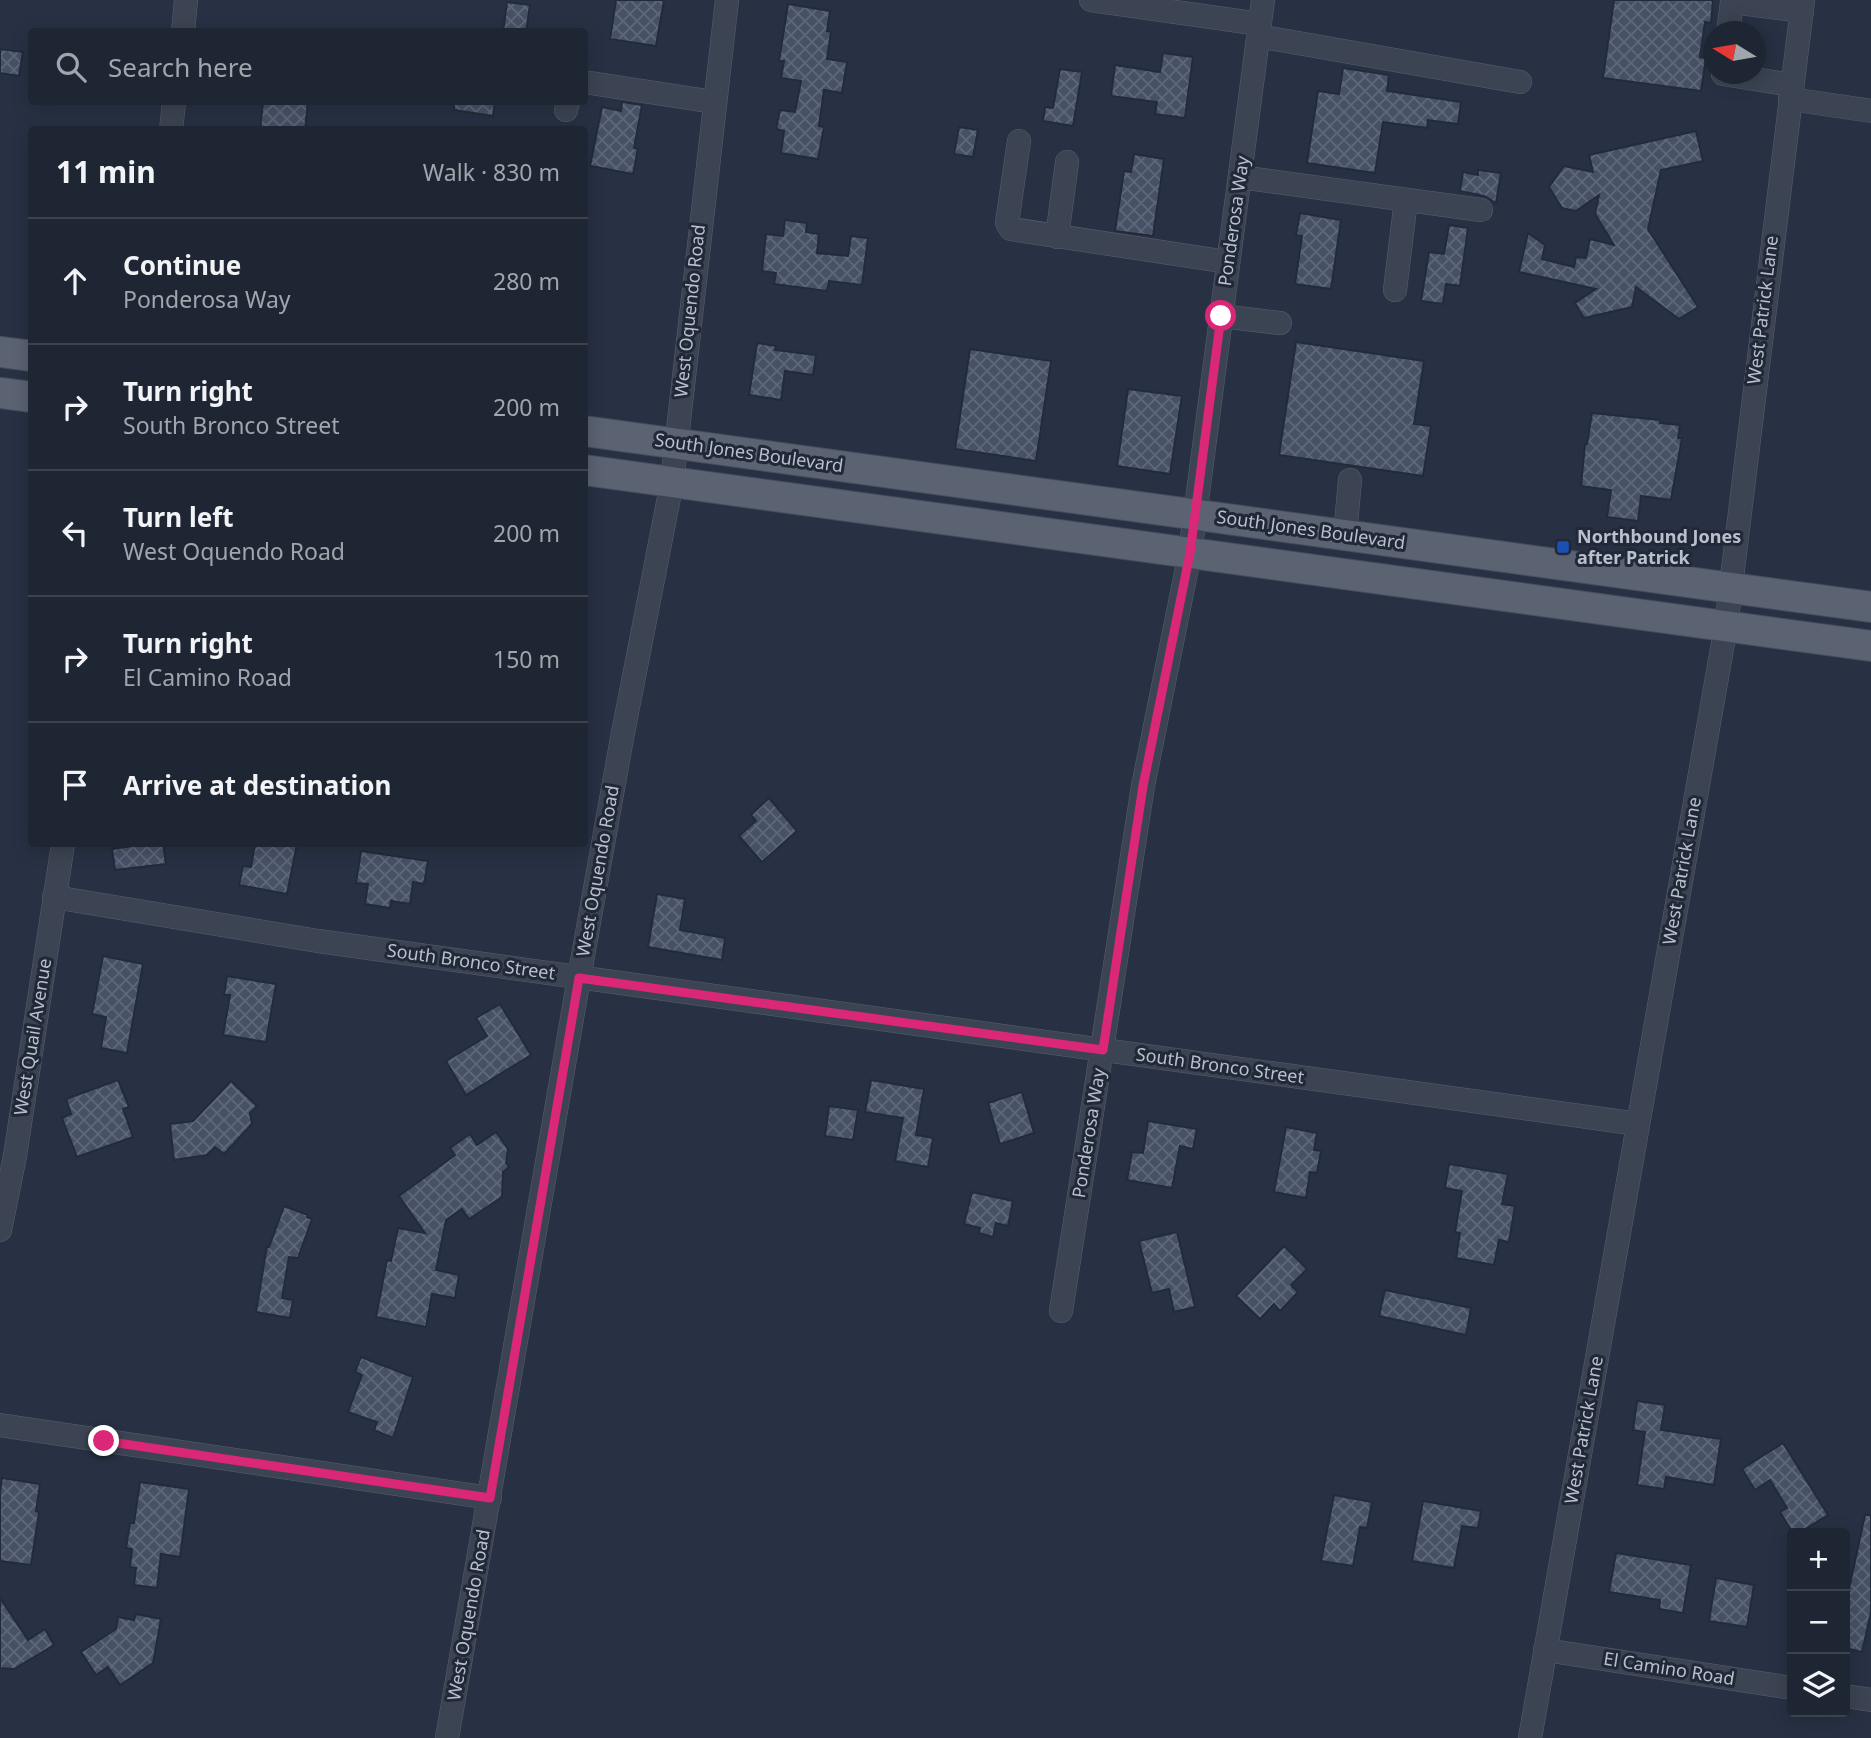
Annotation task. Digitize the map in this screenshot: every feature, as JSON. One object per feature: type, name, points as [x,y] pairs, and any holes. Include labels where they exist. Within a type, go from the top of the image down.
[{"type":"main road","points":[[0,352],[28,356]]},
{"type":"main road","points":[[0,393],[28,396]]},
{"type":"main road","name":"South Jones Boulevard","points":[[588,432],[1871,607]]},
{"type":"main road","points":[[588,471],[1871,646]]},
{"type":"street","points":[[184,28],[187,0]]},
{"type":"street","name":"West Oquendo Road","points":[[447,1738],[579,978],[672,482],[727,0]]},
{"type":"street","points":[[1091,0],[1520,82]]},
{"type":"street","name":"Ponderosa Way","points":[[1061,1311],[1143,786],[1190,553],[1263,0]]},
{"type":"street","points":[[1729,21],[1732,2],[1802,5]]},
{"type":"street","name":"West Patrick Lane","points":[[1530,1738],[1726,626],[1802,5]]},
{"type":"street","points":[[588,83],[715,102]]},
{"type":"street","points":[[1761,84],[1871,111]]},
{"type":"street","points":[[171,126],[174,105]]},
{"type":"street","points":[[1019,141],[1007,223],[1011,229],[1228,262]]},
{"type":"street","points":[[1057,237],[1067,162]]},
{"type":"street","points":[[1240,177],[1481,210]]},
{"type":"street","points":[[1395,290],[1406,200]]},
{"type":"street","points":[[1221,316],[1280,323]]},
{"type":"street","points":[[1345,535],[1350,480]]},
{"type":"street","name":"West Quail Avenue","points":[[0,1230],[15,1156],[62,847]]},
{"type":"street","name":"South Bronco Street","points":[[54,897],[318,941],[1638,1124]]},
{"type":"street","points":[[0,1425],[490,1498]]},
{"type":"street","name":"El Camino Road","points":[[1545,1650],[1787,1687]]},
{"type":"street","points":[[1850,1697],[1871,1700]]},
{"type":"building","points":[[616,0],[664,0],[656,46],[610,39]]},
{"type":"building","points":[[1614,0],[1713,0],[1711,21],[1703,21],[1701,91],[1603,78]]},
{"type":"building","points":[[507,2],[530,5],[527,28],[504,28]]},
{"type":"building","points":[[788,4],[830,11],[827,31],[831,32],[827,59],[847,62],[842,93],[824,90],[819,126],[824,127],[818,159],[781,153],[784,131],[776,129],[780,110],[795,112],[801,81],[781,78],[784,61],[779,61]]},
{"type":"building","points":[[0,49],[23,52],[19,76],[0,73]]},
{"type":"building","points":[[1163,53],[1193,57],[1185,118],[1155,114],[1157,102],[1111,96],[1115,65],[1160,72]]},
{"type":"building","points":[[1343,68],[1389,75],[1387,91],[1461,102],[1458,124],[1428,120],[1427,128],[1383,122],[1375,173],[1307,163],[1318,91],[1339,94]]},
{"type":"building","points":[[1060,69],[1082,72],[1073,126],[1043,121],[1045,107],[1053,108]]},
{"type":"building","points":[[622,102],[642,105],[634,148],[638,149],[633,174],[590,166],[602,107],[621,111]]},
{"type":"building","points":[[263,105],[308,105],[305,126],[260,126]]},
{"type":"building","points":[[454,105],[495,105],[493,116],[454,110]]},
{"type":"building","points":[[959,127],[978,130],[973,157],[954,154]]},
{"type":"building","points":[[1696,131],[1703,161],[1661,170],[1648,229],[1698,307],[1679,319],[1636,287],[1632,307],[1584,318],[1575,303],[1596,289],[1519,272],[1528,233],[1545,245],[1542,259],[1574,267],[1576,257],[1586,258],[1590,239],[1614,245],[1595,214],[1599,195],[1576,211],[1562,208],[1549,187],[1564,166],[1593,172],[1589,155]]},
{"type":"building","points":[[1134,154],[1164,159],[1153,236],[1115,231],[1124,171],[1131,172]]},
{"type":"building","points":[[1478,170],[1501,173],[1496,203],[1484,196],[1460,191],[1463,172],[1478,175]]},
{"type":"building","points":[[1300,213],[1341,220],[1331,289],[1295,284],[1302,236],[1296,235]]},
{"type":"building","points":[[785,220],[807,223],[806,232],[819,234],[817,253],[848,256],[851,236],[868,238],[862,285],[829,281],[827,291],[774,284],[776,273],[762,271],[766,234],[783,236]]},
{"type":"building","points":[[1449,225],[1468,228],[1460,286],[1446,284],[1443,304],[1421,301],[1429,252],[1444,254]]},
{"type":"building","points":[[1296,342],[1424,361],[1414,424],[1431,426],[1423,476],[1279,455]]},
{"type":"building","points":[[757,343],[776,346],[775,350],[816,355],[813,375],[785,371],[781,400],[749,395]]},
{"type":"building","points":[[970,349],[1051,361],[1036,461],[955,449]]},
{"type":"building","points":[[1128,389],[1182,396],[1170,474],[1117,466]]},
{"type":"building","points":[[1592,413],[1660,420],[1660,423],[1680,425],[1678,438],[1682,438],[1671,500],[1641,496],[1638,521],[1607,517],[1611,490],[1581,486],[1585,444]]},
{"type":"building","points":[[769,798],[797,831],[762,862],[739,836],[756,821],[751,815]]},
{"type":"building","points":[[163,847],[166,864],[115,870],[112,849]]},
{"type":"building","points":[[254,847],[296,847],[287,894],[239,885],[243,866],[251,867]]},
{"type":"building","points":[[361,851],[428,861],[424,884],[413,882],[410,904],[391,901],[390,908],[365,904],[368,884],[356,883]]},
{"type":"building","points":[[657,894],[685,899],[680,930],[725,938],[722,960],[648,947]]},
{"type":"building","points":[[103,956],[143,964],[127,1053],[101,1048],[106,1017],[92,1014]]},
{"type":"building","points":[[227,976],[276,984],[266,1042],[223,1035],[230,995],[224,995]]},
{"type":"building","points":[[500,1004],[531,1055],[466,1095],[446,1061],[487,1036],[476,1018]]},
{"type":"building","points":[[118,1080],[129,1107],[123,1109],[133,1137],[77,1157],[62,1118],[71,1114],[66,1099]]},
{"type":"building","points":[[871,1080],[924,1089],[916,1135],[933,1138],[928,1167],[895,1161],[903,1118],[865,1112]]},
{"type":"building","points":[[231,1081],[257,1106],[250,1113],[252,1124],[224,1154],[215,1147],[207,1155],[174,1160],[170,1124],[193,1121]]},
{"type":"building","points":[[1022,1092],[1034,1133],[1000,1144],[988,1103]]},
{"type":"building","points":[[829,1106],[858,1110],[853,1140],[825,1136]]},
{"type":"building","points":[[1148,1121],[1197,1129],[1193,1149],[1180,1146],[1172,1188],[1127,1180],[1132,1152],[1143,1153]]},
{"type":"building","points":[[1286,1127],[1317,1133],[1314,1150],[1321,1151],[1317,1173],[1310,1172],[1306,1198],[1274,1192]]},
{"type":"building","points":[[496,1132],[508,1149],[506,1163],[509,1167],[503,1172],[502,1197],[469,1219],[462,1209],[446,1220],[436,1270],[459,1275],[455,1298],[432,1294],[426,1327],[376,1317],[387,1260],[391,1261],[398,1228],[425,1233],[399,1196],[455,1155],[450,1148],[470,1134],[477,1145]]},
{"type":"building","points":[[1449,1164],[1508,1174],[1502,1204],[1515,1206],[1509,1242],[1499,1240],[1494,1265],[1456,1258],[1460,1233],[1455,1232],[1462,1191],[1445,1188]]},
{"type":"building","points":[[972,1192],[1013,1201],[1008,1226],[996,1223],[993,1237],[979,1233],[980,1228],[964,1224]]},
{"type":"building","points":[[284,1206],[312,1219],[298,1258],[289,1257],[282,1298],[293,1300],[290,1318],[256,1312],[267,1246],[269,1247]]},
{"type":"building","points":[[1177,1232],[1195,1307],[1174,1312],[1169,1289],[1152,1293],[1139,1241]]},
{"type":"building","points":[[1284,1246],[1307,1269],[1291,1285],[1298,1292],[1280,1311],[1274,1304],[1260,1319],[1236,1296]]},
{"type":"building","points":[[1385,1290],[1471,1308],[1466,1335],[1379,1316]]},
{"type":"building","points":[[361,1357],[413,1377],[393,1438],[374,1430],[377,1422],[348,1412],[362,1375],[355,1372]]},
{"type":"building","points":[[1637,1401],[1665,1405],[1661,1430],[1721,1439],[1714,1485],[1666,1477],[1664,1489],[1637,1485],[1645,1432],[1633,1430]]},
{"type":"building","points":[[1783,1443],[1828,1515],[1807,1528],[1790,1528],[1780,1512],[1787,1508],[1770,1480],[1755,1490],[1742,1469]]},
{"type":"building","points":[[2,1478],[40,1484],[31,1565],[0,1561]]},
{"type":"building","points":[[140,1482],[189,1489],[180,1557],[161,1554],[157,1588],[134,1585],[136,1568],[130,1567],[132,1549],[126,1548],[130,1523],[134,1523]]},
{"type":"building","points":[[1334,1495],[1372,1502],[1367,1528],[1360,1527],[1353,1566],[1321,1561]]},
{"type":"building","points":[[1423,1501],[1481,1511],[1478,1528],[1462,1526],[1454,1568],[1412,1561]]},
{"type":"building","points":[[1865,1515],[1871,1515],[1871,1612],[1862,1652],[1850,1649],[1850,1584]]},
{"type":"building","points":[[1616,1553],[1691,1565],[1683,1613],[1659,1609],[1660,1600],[1609,1592]]},
{"type":"building","points":[[1716,1578],[1754,1585],[1747,1627],[1709,1621]]},
{"type":"building","points":[[0,1598],[28,1640],[45,1629],[54,1645],[14,1669],[0,1668]]},
{"type":"building","points":[[136,1614],[161,1619],[153,1663],[120,1685],[108,1667],[96,1675],[81,1652],[116,1629],[118,1617],[134,1620]]},
{"type":"place","name":"Northbound Jones after Patrick","points":[[1563,547]]},
{"type":"route","points":[[104,1441],[490,1498],[579,978],[1103,1050],[1143,786],[1190,553],[1221,316]]}]
